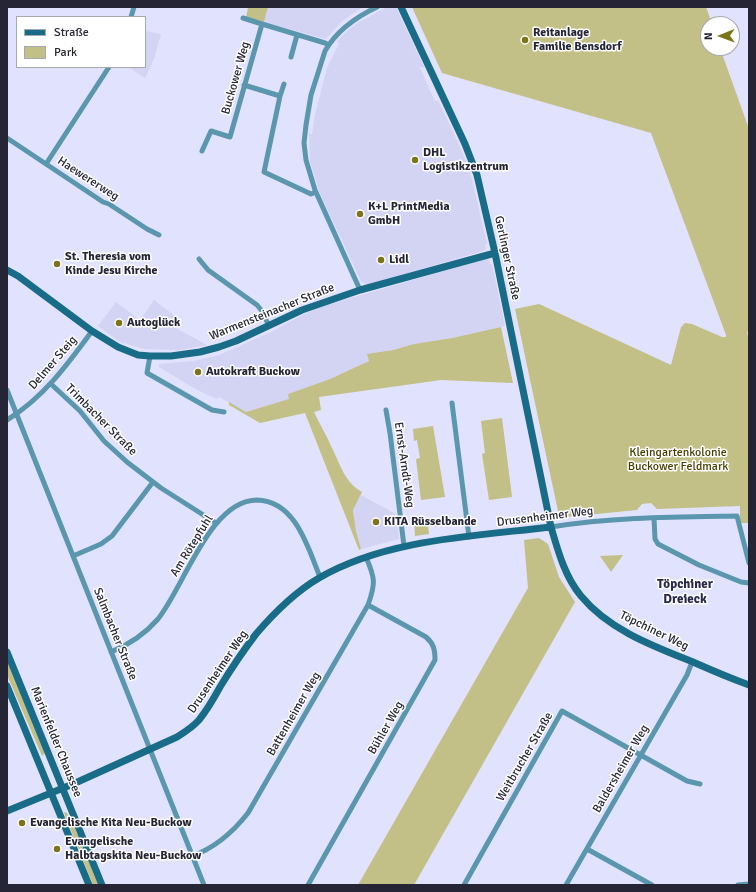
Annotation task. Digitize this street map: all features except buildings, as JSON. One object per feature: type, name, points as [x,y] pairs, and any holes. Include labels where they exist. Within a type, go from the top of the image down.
[{"type":"street","points":[[360,290],[316,192],[306,160],[304,138],[311,95],[328,45],[339,32],[349,24],[377,7]]},
{"type":"street","name":"Gerlinger Straße","points":[[401,7],[465,144],[477,175],[495,253],[552,527]]},
{"type":"street","points":[[243,18],[325,42],[328,45]]},
{"type":"street","name":"Buckower Weg","points":[[202,151],[211,131],[231,138],[244,85],[262,24]]},
{"type":"street","points":[[291,57],[297,35]]},
{"type":"street","points":[[46,164],[108,68]]},
{"type":"street","points":[[284,84],[280,96],[264,172],[311,194],[316,192]]},
{"type":"street","points":[[244,85],[280,96]]},
{"type":"street","name":"Haewererweg","points":[[7,138],[103,202],[159,235]]},
{"type":"street","name":"Warmensteinacher Straße","points":[[7,270],[18,276],[92,331],[127,352],[150,356],[171,356],[200,352],[236,341],[302,310],[360,290],[495,253]]},
{"type":"street","points":[[199,259],[208,270],[257,305],[262,311],[269,326]]},
{"type":"street","name":"Delmer Steig","points":[[7,420],[35,399],[51,384],[92,331]]},
{"type":"street","points":[[150,356],[147,373],[212,410],[224,412]]},
{"type":"street","name":"Trimbacher Straße","points":[[51,384],[80,411],[108,444],[153,482],[216,523]]},
{"type":"street","name":"Salmbacher Straße","points":[[7,390],[204,885]]},
{"type":"street","points":[[452,403],[469,537]]},
{"type":"street","name":"Ernst-Arndt-Weg","points":[[386,410],[404,546]]},
{"type":"street","points":[[73,556],[102,544],[112,536],[153,482]]},
{"type":"street","name":"Am Rötepfuhl","points":[[111,652],[132,642],[157,620],[167,606],[216,523],[230,509],[245,502],[260,500],[275,504],[290,516],[300,530],[320,577]]},
{"type":"street","name":"Drusenheimer Weg","points":[[7,811],[63,789],[177,737],[198,721],[242,653],[268,621],[298,592],[320,577],[366,557],[404,546],[586,522],[654,518],[737,516],[749,563]]},
{"type":"street","points":[[654,518],[655,539],[658,544],[698,564],[741,582],[749,583]]},
{"type":"street","name":"Töpchiner Weg","points":[[552,527],[558,553],[569,576],[580,594],[604,618],[629,634],[644,641],[749,685]]},
{"type":"street","name":"Battenheimer Weg","points":[[192,856],[222,840],[232,832],[248,814],[368,605],[374,584],[373,575],[366,557]]},
{"type":"street","name":"Bühler Weg","points":[[308,885],[435,660],[435,648],[432,642],[426,637],[368,605]]},
{"type":"street","name":"Marienfelder Chaussee","points":[[7,652],[102,885]]},
{"type":"street","name":"Baldersheimer Weg","points":[[566,885],[687,675],[692,662]]},
{"type":"street","name":"Marienfelder Chaussee","points":[[7,686],[89,885]]},
{"type":"street","name":"Weitbrucher Straße","points":[[464,885],[562,711],[687,781],[700,784]]},
{"type":"street","points":[[587,849],[652,885]]},
{"type":"street","points":[[738,885],[749,884]]},
{"type":"shaded area","points":[[268,7],[363,7],[341,22],[326,39],[264,22]]},
{"type":"shaded area","points":[[387,7],[395,7],[397,9],[424,67],[420,67],[428,86],[435,101],[438,100],[462,151],[472,179],[487,244],[485,244],[486,249],[483,251],[367,285],[361,281],[320,194],[310,161],[309,134],[312,134],[315,114],[327,68],[339,43],[336,42],[356,24]]},
{"type":"shaded area","points":[[146,31],[161,34],[154,59],[145,78],[130,68],[146,68]]},
{"type":"shaded area","points":[[488,259],[490,264],[492,264],[505,326],[368,354],[369,361],[330,379],[288,394],[290,399],[246,412],[219,397],[217,399],[197,390],[159,367],[159,364],[193,361],[219,355],[271,332],[306,313],[327,305]]},
{"type":"shaded area","points":[[154,300],[179,319],[174,327],[207,345],[180,350],[144,349],[124,343],[123,344],[98,326],[116,302],[140,320]]},
{"type":"shaded area","name":"KITA Rüsselbande","points":[[361,495],[396,514],[399,539],[361,549],[356,531],[353,509]]},
{"type":"green space","points":[[248,7],[268,7],[264,22],[246,18]]},
{"type":"green space","name":"Kleingartenkolonie Buckower Feldmark","points":[[412,7],[706,7],[709,16],[700,16],[700,56],[723,56],[749,129],[749,328],[747,333],[749,339],[749,523],[740,523],[740,506],[657,509],[651,503],[642,504],[637,510],[566,517],[558,511],[515,309],[539,304],[671,365],[681,327],[685,323],[692,324],[722,337],[726,337],[726,335],[651,133],[442,73]]},
{"type":"green space","points":[[501,327],[513,383],[441,380],[319,397],[321,410],[314,412],[343,472],[351,483],[362,492],[353,510],[356,531],[361,549],[359,550],[305,413],[260,423],[229,405],[229,402],[246,412],[289,399],[288,394],[330,379],[369,361],[367,354],[393,350],[414,344],[452,338]]},
{"type":"green space","points":[[502,418],[512,497],[489,500],[482,454],[485,453],[481,421]]},
{"type":"green space","points":[[433,426],[445,497],[421,500],[416,459],[420,458],[417,440],[414,441],[413,429]]},
{"type":"green space","points":[[427,518],[429,534],[415,536],[414,520]]},
{"type":"green space","points":[[539,538],[548,544],[559,577],[575,602],[414,885],[358,885],[528,588],[524,540]]},
{"type":"green space","points":[[623,555],[611,572],[600,556]]},
{"type":"green space","points":[[7,660],[45,753],[42,756],[7,675]]},
{"type":"green space","points":[[64,813],[67,813],[79,837],[99,885],[93,885]]},
{"type":"place","name":"Reitanlage Familie Bensdorf","points":[[525,40]]},
{"type":"place","name":"DHL Logistikzentrum","points":[[415,160]]},
{"type":"place","name":"K+L PrintMedia GmbH","points":[[360,214]]},
{"type":"place","name":"Lidl","points":[[381,260]]},
{"type":"place","name":"St. Theresia vom Kinde Jesu Kirche","points":[[57,264]]},
{"type":"place","name":"Autoglück","points":[[119,323]]},
{"type":"place","name":"Autokraft Buckow","points":[[198,372]]},
{"type":"place","name":"KITA Rüsselbande","points":[[376,522]]},
{"type":"place","name":"Evangelische Kita Neu-Buckow","points":[[22,823]]},
{"type":"place","name":"Evangelische Halbtagskita Neu-Buckow","points":[[57,849]]},
{"type":"district","name":"Töpchiner Dreieck","points":[[685,592]]}]
